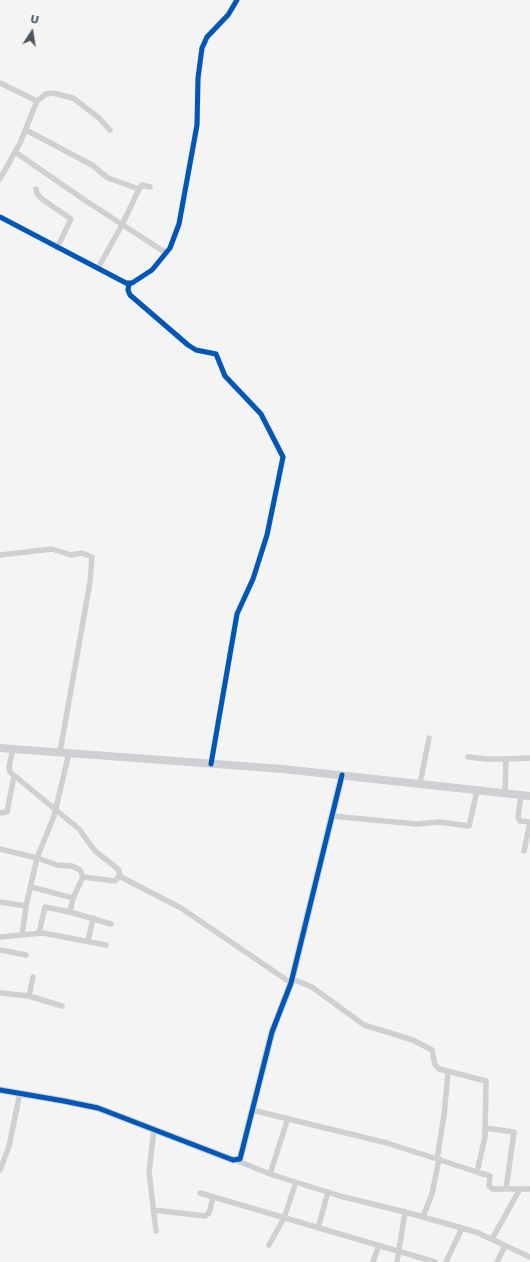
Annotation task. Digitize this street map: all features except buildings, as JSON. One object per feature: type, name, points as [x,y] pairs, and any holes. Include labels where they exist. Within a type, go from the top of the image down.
[{"type":"main road","points":[[0,748],[342,775],[530,796]]},
{"type":"street","points":[[129,284],[140,279],[152,270],[166,253],[176,236],[185,198],[197,125],[198,78],[202,48],[207,37],[228,15],[237,0]]},
{"type":"street","points":[[0,83],[37,101]]},
{"type":"street","points":[[0,179],[3,169],[16,152],[37,101],[49,93],[68,96],[87,108],[110,130]]},
{"type":"street","points":[[26,130],[92,165],[108,178],[139,189]]},
{"type":"street","points":[[16,152],[122,225],[166,253]]},
{"type":"street","points":[[98,268],[122,225],[139,189],[142,186],[150,187]]},
{"type":"street","points":[[36,189],[37,194],[42,199],[71,219],[57,248]]},
{"type":"street","points":[[0,217],[57,248],[129,284]]},
{"type":"street","points":[[129,284],[128,290],[130,295],[188,345],[196,350],[216,354],[225,376],[261,414],[283,457],[267,535],[253,579],[237,614],[211,764]]},
{"type":"street","points":[[0,556],[52,550],[71,555],[82,553],[92,557],[90,582],[60,752]]},
{"type":"street","points":[[420,784],[429,738]]},
{"type":"street","points":[[13,749],[9,767],[14,776],[80,829],[95,851],[118,869],[120,875],[181,908],[292,981],[312,987],[364,1026],[413,1040],[432,1050],[435,1065],[448,1073],[486,1081],[484,1142],[477,1172]]},
{"type":"street","points":[[22,935],[26,907],[37,858],[55,809],[69,753]]},
{"type":"street","points":[[468,757],[487,759],[530,758]]},
{"type":"street","points":[[505,794],[506,759]]},
{"type":"street","points":[[238,1161],[242,1155],[272,1032],[292,981],[342,775]]},
{"type":"street","points":[[0,813],[7,812],[14,776]]},
{"type":"street","points":[[332,816],[416,824],[440,822],[469,826],[477,791]]},
{"type":"street","points":[[521,795],[518,817],[520,821],[530,823],[524,851]]},
{"type":"street","points":[[0,851],[37,858],[57,865],[72,866],[80,870],[83,877],[73,898],[70,912]]},
{"type":"street","points":[[83,877],[115,881],[120,875]]},
{"type":"street","points":[[31,887],[73,898]]},
{"type":"street","points":[[0,902],[26,907]]},
{"type":"street","points":[[39,933],[45,907],[70,912],[111,924]]},
{"type":"street","points":[[88,941],[93,918]]},
{"type":"street","points":[[0,937],[39,933],[106,945]]},
{"type":"street","points":[[0,950],[26,955]]},
{"type":"street","points":[[29,996],[33,977]]},
{"type":"street","points":[[0,993],[29,996],[62,1006]]},
{"type":"street","points":[[423,1217],[432,1194],[444,1116],[448,1073]]},
{"type":"street","points":[[0,1090],[92,1107],[154,1129],[270,1174],[328,1192],[462,1228],[530,1257]]},
{"type":"street","points":[[0,1170],[9,1146],[20,1093]]},
{"type":"street","points":[[252,1110],[387,1143],[438,1159],[490,1176],[489,1186],[491,1188],[530,1189]]},
{"type":"street","points":[[270,1174],[288,1118]]},
{"type":"street","points":[[485,1128],[514,1132],[506,1189]]},
{"type":"street","points":[[154,1129],[149,1172],[156,1231]]},
{"type":"street","points":[[269,1245],[284,1218],[296,1182]]},
{"type":"street","points":[[492,1240],[520,1189]]},
{"type":"street","points":[[318,1228],[328,1192]]},
{"type":"street","points":[[200,1193],[213,1198],[399,1250],[435,1262]]},
{"type":"street","points":[[154,1210],[206,1216],[213,1198]]},
{"type":"street","points":[[397,1262],[406,1212]]},
{"type":"street","points":[[446,1262],[462,1228]]},
{"type":"street","points":[[373,1262],[379,1245]]},
{"type":"street","points":[[497,1262],[505,1246]]},
{"type":"cycle path","points":[[0,217],[126,283],[132,283],[152,270],[170,248],[179,224],[197,125],[198,78],[202,48],[207,37],[228,15],[237,0]]},
{"type":"cycle path","points":[[129,284],[128,290],[130,295],[188,345],[196,350],[216,354],[225,376],[261,414],[283,457],[267,535],[253,579],[237,614],[211,764]]},
{"type":"cycle path","points":[[0,1090],[98,1108],[233,1160],[240,1159],[272,1032],[291,983],[342,775]]}]
